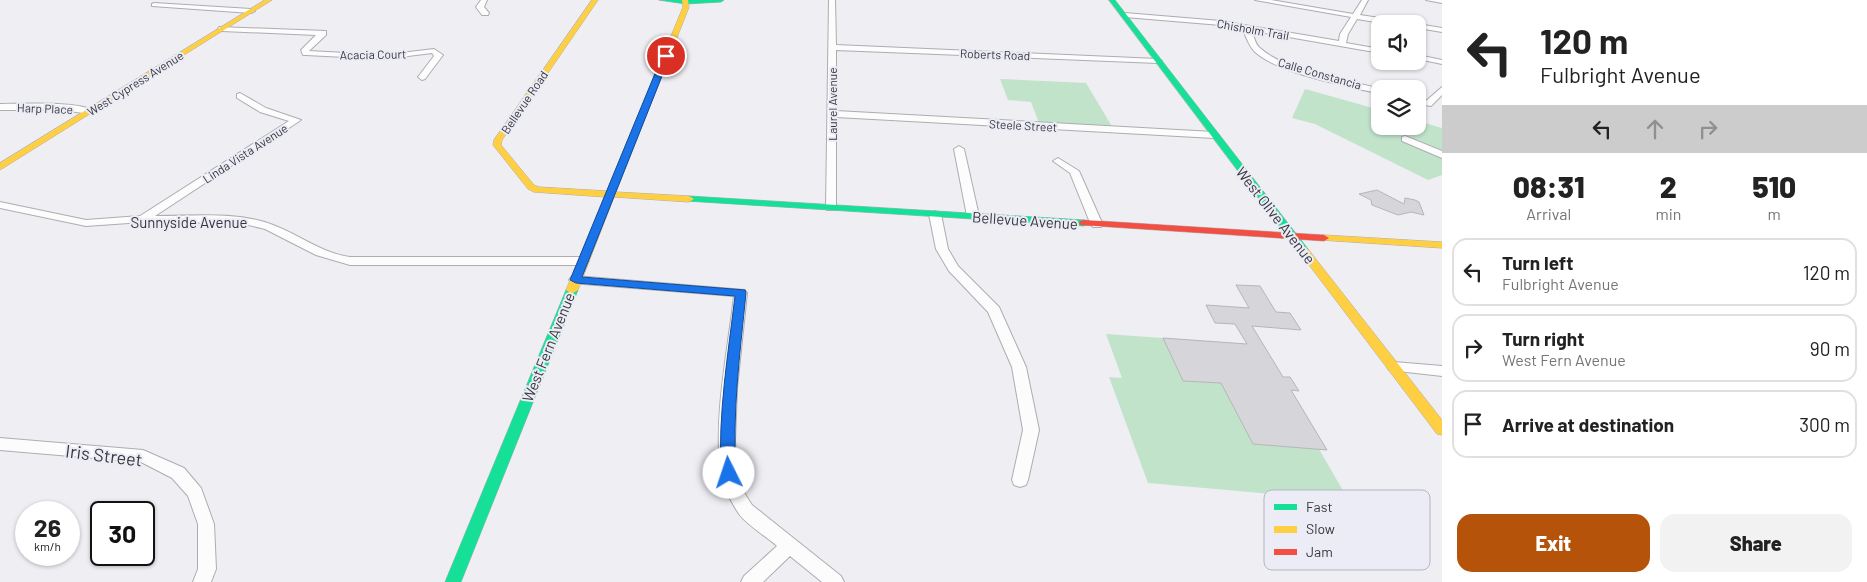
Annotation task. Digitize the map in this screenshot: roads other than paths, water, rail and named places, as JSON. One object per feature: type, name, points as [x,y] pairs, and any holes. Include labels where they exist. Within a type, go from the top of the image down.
[{"type":"street","name":"West Cypress Avenue","points":[[0,167],[269,0]]},
{"type":"street","points":[[484,0],[480,7],[485,14]]},
{"type":"street","name":"Bellevue Road","points":[[595,0],[498,140],[497,145],[531,187],[538,190],[609,194]]},
{"type":"street","points":[[662,0],[721,0]]},
{"type":"street","name":"Laurel Avenue","points":[[831,208],[832,0]]},
{"type":"street","name":"West Olive Avenue","points":[[1112,0],[1442,430]]},
{"type":"street","points":[[1258,0],[1371,19]]},
{"type":"street","points":[[1342,44],[1344,34],[1365,0]]},
{"type":"street","points":[[1429,0],[1442,1]]},
{"type":"street","name":"West Fern Avenue","points":[[453,582],[576,280],[686,1]]},
{"type":"street","points":[[154,5],[251,11]]},
{"type":"street","name":"Chisholm Trail","points":[[1125,15],[1184,18],[1371,49]]},
{"type":"street","name":"Acacia Court","points":[[224,27],[323,34],[305,50],[306,53],[384,57],[429,51],[438,53],[440,55],[422,77]]},
{"type":"street","points":[[1426,27],[1442,30]]},
{"type":"street","name":"Calle Constancia","points":[[1252,28],[1249,35],[1252,44],[1266,56],[1298,68],[1371,88]]},
{"type":"street","name":"Roberts Road","points":[[832,47],[1158,61]]},
{"type":"street","points":[[1426,59],[1442,62]]},
{"type":"street","points":[[1426,103],[1428,104],[1442,90]]},
{"type":"street","name":"Linda Vista Avenue","points":[[143,219],[296,120],[263,110],[240,96]]},
{"type":"street","name":"Harp Place","points":[[0,107],[63,107],[89,112]]},
{"type":"street","name":"Steele Street","points":[[832,114],[1214,135]]},
{"type":"street","points":[[1405,140],[1442,155]]},
{"type":"street","points":[[959,149],[974,216]]},
{"type":"street","points":[[1058,161],[1074,171],[1097,225]]},
{"type":"street","name":"Bellevue Avenue","points":[[609,194],[1442,245]]},
{"type":"street","name":"Sunnyside Avenue","points":[[0,205],[86,223],[143,219],[240,220],[269,228],[337,259],[350,261],[583,261]]},
{"type":"street","points":[[935,214],[942,249],[954,268],[994,310],[1019,366],[1031,430],[1020,480]]},
{"type":"street","points":[[576,280],[741,293],[730,388],[727,441],[729,473],[736,493],[746,510],[834,582]]},
{"type":"street","points":[[1394,367],[1442,372]]},
{"type":"street","name":"Iris Street","points":[[0,444],[143,456],[178,473],[195,493],[206,524],[207,569],[202,582]]},
{"type":"street","points":[[750,582],[788,546]]}]
